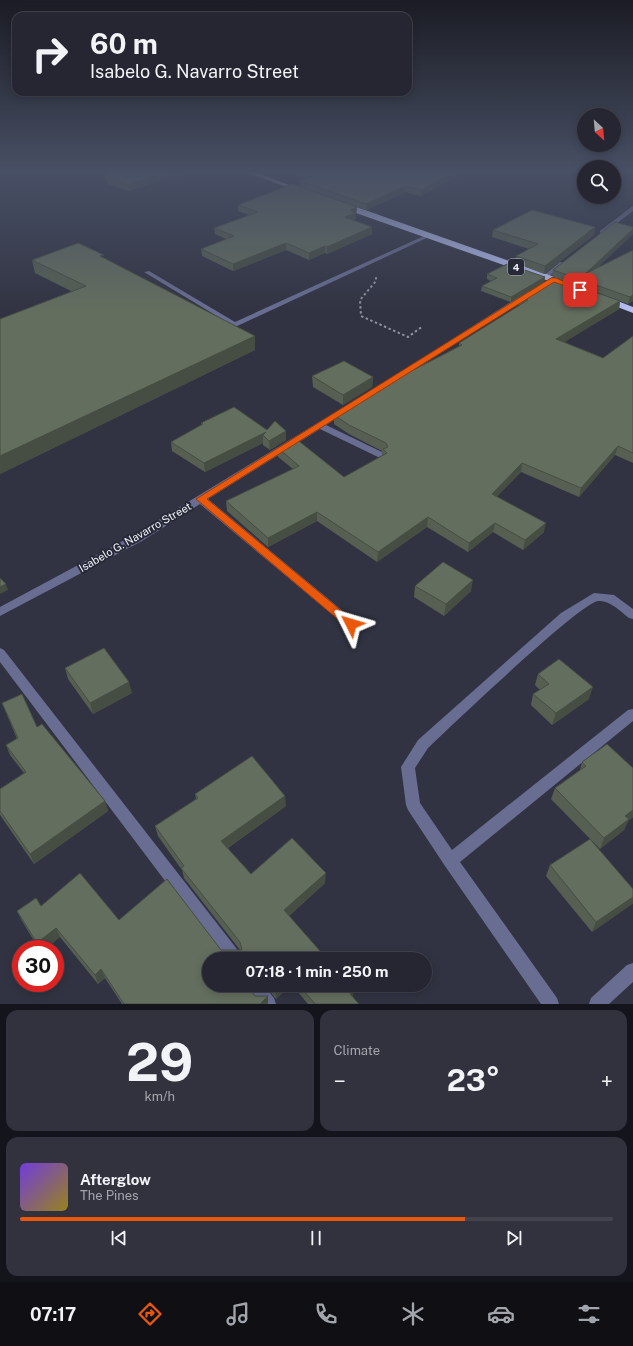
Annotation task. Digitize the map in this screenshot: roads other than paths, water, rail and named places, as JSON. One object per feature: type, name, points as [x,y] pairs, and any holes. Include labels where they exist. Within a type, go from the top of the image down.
[{"type":"highway","name":"4","points":[[380,219],[575,288]]},
{"type":"highway","points":[[597,296],[633,310]]},
{"type":"street","points":[[595,237],[619,219]]},
{"type":"street","points":[[147,272],[235,325],[428,236]]},
{"type":"street","name":"Isabelo G. Navarro Street","points":[[0,612],[138,538],[201,499],[549,278],[570,257]]},
{"type":"street","points":[[319,425],[381,455]]},
{"type":"street","points":[[201,499],[351,624]]},
{"type":"street","points":[[551,1004],[450,861],[412,804],[408,767],[423,744],[565,616],[594,597],[610,598],[633,615]]},
{"type":"street","points":[[0,654],[229,952]]},
{"type":"street","points":[[450,861],[633,714]]},
{"type":"street","points":[[597,1004],[633,971]]},
{"type":"street","points":[[259,992],[268,1004]]}]
